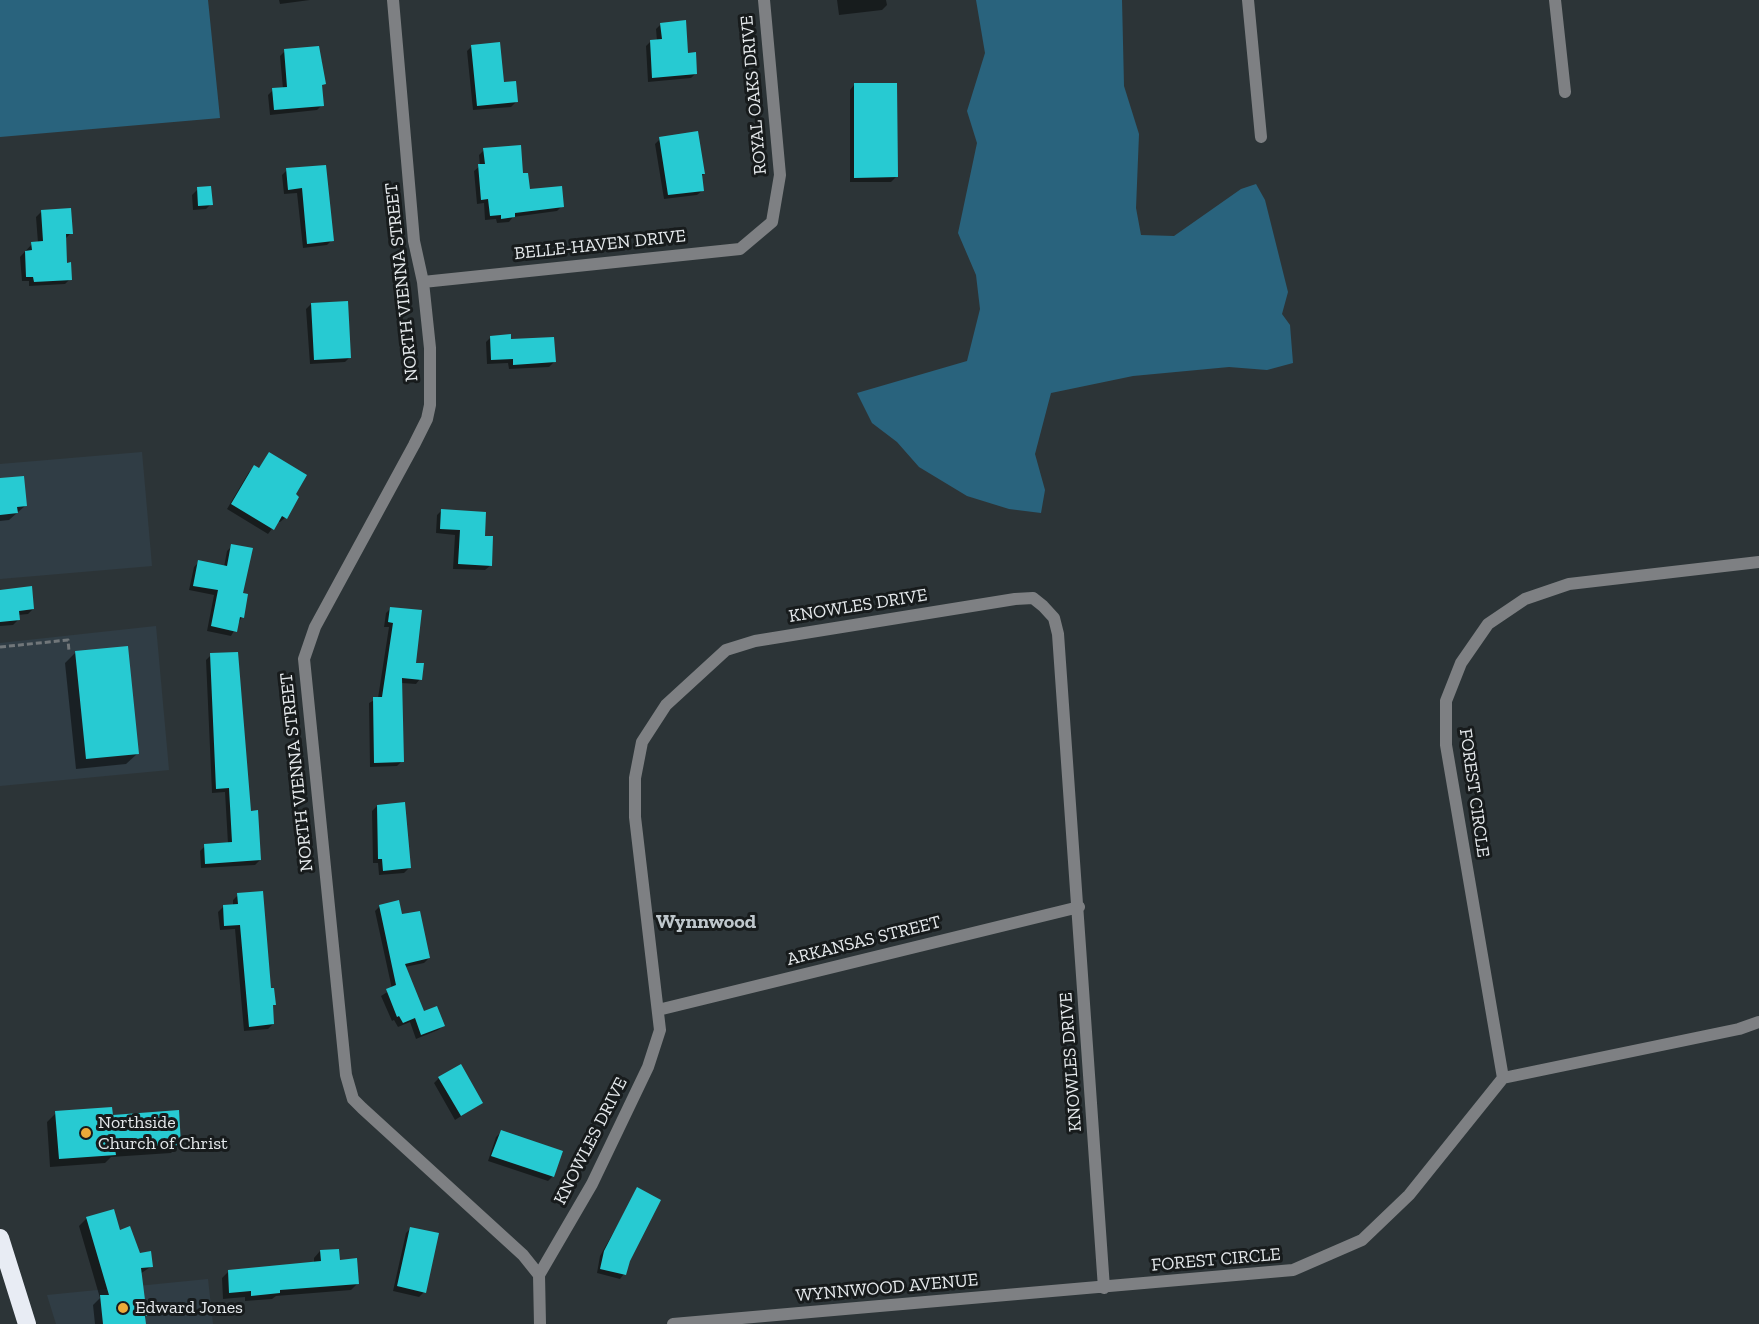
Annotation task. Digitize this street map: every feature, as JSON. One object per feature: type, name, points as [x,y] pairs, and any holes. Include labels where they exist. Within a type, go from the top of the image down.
[{"type":"highway","points":[[0,1238],[27,1324]]},
{"type":"street","name":"NORTH VIENNA STREET","points":[[393,0],[414,241],[423,282],[432,369],[427,419],[312,633],[304,659],[346,1074],[353,1099],[523,1255],[539,1275]]},
{"type":"street","name":"ROYAL OAKS DRIVE","points":[[764,0],[780,175],[772,222]]},
{"type":"street","points":[[1248,0],[1261,137]]},
{"type":"street","points":[[1555,0],[1564,92]]},
{"type":"street","name":"BELLE-HAVEN DRIVE","points":[[423,282],[740,249],[772,222]]},
{"type":"street","name":"FOREST CIRCLE","points":[[1104,1288],[1293,1270],[1362,1240],[1409,1195],[1503,1078],[1446,745],[1446,701],[1461,663],[1488,624],[1525,599],[1569,584],[1759,562]]},
{"type":"street","name":"KNOWLES DRIVE","points":[[539,1275],[592,1185],[648,1067],[660,1030],[635,817],[635,778],[642,742],[666,705],[726,650],[755,641],[1033,598],[1054,618],[1058,633],[1104,1288]]},
{"type":"street","name":"ARKANSAS STREET","points":[[658,1010],[1079,907]]},
{"type":"street","points":[[1503,1078],[1693,1039],[1759,1022]]},
{"type":"street","points":[[539,1275],[540,1324]]},
{"type":"street","name":"WYNNWOOD AVENUE","points":[[674,1324],[1104,1288]]},
{"type":"path","points":[[0,647],[68,640],[69,651]]},
{"type":"shaded area","points":[[0,0],[208,0],[220,118],[0,137]]},
{"type":"shaded area","points":[[976,0],[1122,0],[1124,86],[1139,134],[1136,208],[1141,235],[1174,236],[1241,189],[1256,184],[1265,200],[1288,292],[1282,314],[1290,325],[1293,363],[1267,370],[1229,367],[1133,376],[1051,393],[1035,454],[1045,490],[1041,513],[1009,509],[967,496],[919,467],[897,442],[872,423],[857,393],[967,361],[980,309],[976,275],[958,233],[977,143],[967,111],[985,53]]},
{"type":"shaded area","points":[[142,452],[152,566],[0,579],[0,464]]},
{"type":"shaded area","points":[[156,626],[169,770],[0,786],[0,643]]},
{"type":"shaded area","points":[[208,1279],[213,1324],[56,1324],[47,1295]]},
{"type":"building","points":[[686,20],[688,53],[696,52],[697,74],[652,78],[650,40],[662,39],[660,23]]},
{"type":"building","points":[[500,42],[504,82],[516,81],[518,102],[477,106],[471,45]]},
{"type":"building","points":[[319,46],[326,84],[322,85],[324,106],[274,110],[272,88],[287,87],[284,49]]},
{"type":"building","points":[[854,83],[897,83],[898,177],[854,178]]},
{"type":"building","points":[[698,131],[705,174],[702,174],[704,191],[668,195],[659,137]]},
{"type":"building","points":[[521,145],[523,173],[528,173],[530,189],[562,186],[564,207],[515,213],[515,217],[501,219],[501,215],[490,216],[488,199],[481,200],[478,164],[485,164],[483,148]]},
{"type":"building","points":[[326,165],[334,241],[307,244],[302,188],[288,190],[286,168]]},
{"type":"building","points":[[211,186],[213,205],[198,206],[197,187]]},
{"type":"building","points":[[71,208],[73,234],[66,234],[67,263],[71,262],[72,280],[34,282],[33,277],[26,277],[25,251],[32,250],[31,242],[43,241],[41,210]]},
{"type":"building","points":[[348,301],[351,358],[314,360],[311,303]]},
{"type":"building","points":[[511,334],[511,339],[554,337],[556,362],[513,365],[513,359],[491,360],[490,336]]},
{"type":"building","points":[[269,452],[307,475],[296,494],[299,497],[287,519],[282,516],[274,530],[231,504],[254,465],[259,468]]},
{"type":"building","points":[[24,476],[27,506],[17,507],[18,513],[0,515],[0,478]]},
{"type":"building","points":[[441,509],[486,512],[485,536],[493,536],[492,566],[458,564],[460,530],[440,529]]},
{"type":"building","points":[[231,544],[253,548],[243,593],[248,594],[244,618],[240,617],[237,632],[211,626],[218,590],[193,586],[198,560],[227,566]]},
{"type":"building","points":[[32,586],[34,609],[19,611],[20,620],[0,622],[0,590]]},
{"type":"building","points":[[390,607],[422,610],[416,663],[424,663],[422,680],[402,678],[404,762],[374,763],[373,697],[382,697],[393,623],[388,622]]},
{"type":"building","points":[[128,646],[139,754],[86,759],[75,651]]},
{"type":"building","points":[[238,652],[251,811],[258,810],[261,860],[205,864],[204,844],[232,842],[229,788],[216,789],[210,653]]},
{"type":"building","points":[[405,802],[411,868],[383,871],[382,859],[378,859],[377,805]]},
{"type":"building","points":[[263,891],[271,988],[274,988],[276,1005],[273,1005],[274,1024],[249,1027],[240,925],[224,926],[223,905],[238,904],[237,893]]},
{"type":"building","points":[[399,900],[402,914],[420,911],[430,958],[405,964],[424,1011],[437,1006],[445,1026],[421,1035],[415,1018],[403,1023],[399,1016],[397,1017],[386,989],[396,985],[379,905]]},
{"type":"building","points":[[461,1064],[483,1103],[461,1116],[438,1077]]},
{"type":"building","points":[[112,1107],[113,1115],[179,1110],[181,1145],[115,1149],[116,1155],[59,1159],[55,1111]]},
{"type":"building","points":[[501,1130],[563,1151],[554,1177],[491,1156]]},
{"type":"building","points":[[637,1187],[661,1200],[630,1261],[626,1275],[600,1269],[604,1251]]},
{"type":"building","points":[[114,1209],[120,1230],[130,1226],[140,1253],[151,1251],[153,1267],[141,1268],[146,1324],[103,1324],[100,1295],[109,1295],[86,1217]]},
{"type":"building","points":[[410,1227],[439,1233],[426,1293],[397,1286]]},
{"type":"building","points":[[339,1249],[340,1260],[357,1258],[359,1284],[280,1290],[280,1293],[251,1296],[251,1291],[229,1293],[228,1270],[321,1261],[320,1250]]},
{"type":"place","name":"Northside Church of Christ","points":[[86,1133]]},
{"type":"place","name":"Edward Jones","points":[[123,1308]]},
{"type":"district","name":"Wynnwood","points":[[706,922]]}]
